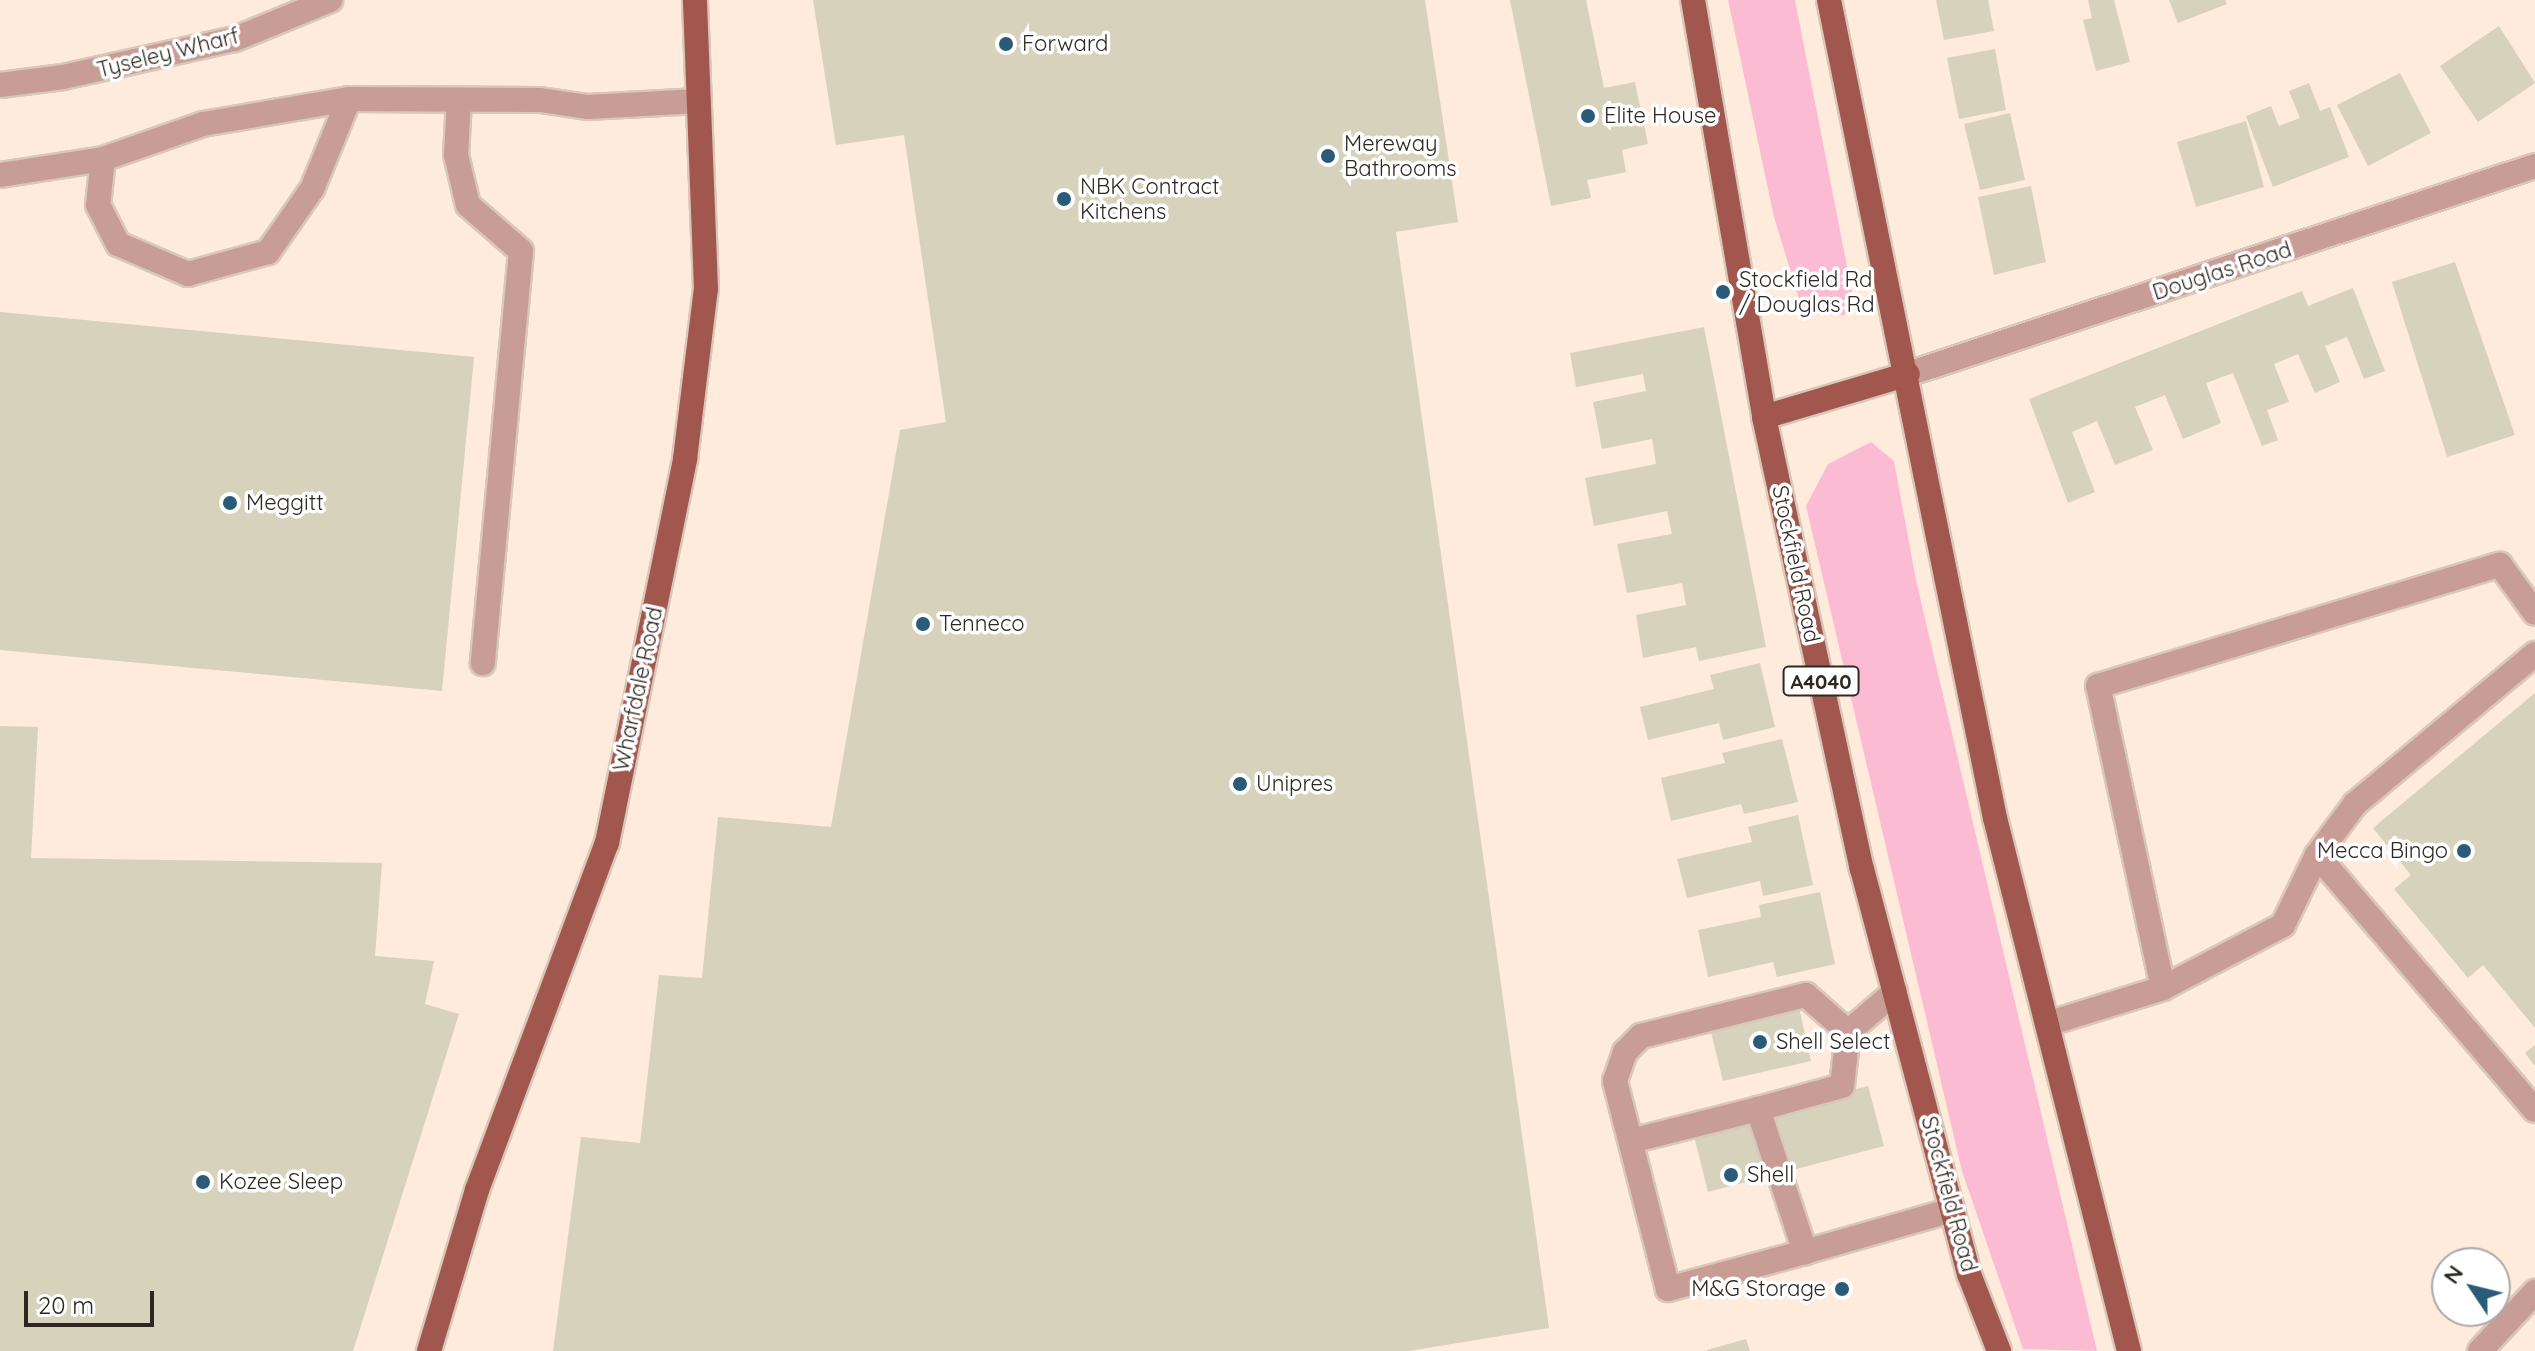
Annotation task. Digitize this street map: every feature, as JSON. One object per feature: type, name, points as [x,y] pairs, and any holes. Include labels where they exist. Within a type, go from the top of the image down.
[{"type":"main road","name":"Wharfdale Road","points":[[429,1351],[477,1190],[607,843],[685,459],[706,289],[695,0]]},
{"type":"main road","name":"Stockfield Road","points":[[1693,0],[1764,417],[1862,869],[1969,1274],[1999,1351]]},
{"type":"main road","points":[[1829,0],[1908,374],[1995,818],[2129,1351]]},
{"type":"main road","points":[[1764,417],[1908,374]]},
{"type":"street","name":"Tyseley Wharf","points":[[0,85],[63,77],[235,39],[330,0]]},
{"type":"street","points":[[0,175],[103,159],[203,124],[349,99],[540,100],[588,107],[699,101]]},
{"type":"street","points":[[103,159],[98,205],[118,244],[188,274],[268,252],[312,189],[349,99]]},
{"type":"street","points":[[459,100],[456,155],[468,205],[521,251],[483,663]]},
{"type":"street","name":"Douglas Road","points":[[1908,374],[2535,166]]},
{"type":"street","points":[[2163,988],[2098,686],[2500,565],[2535,613]]},
{"type":"street","points":[[2047,1024],[2163,988],[2283,925],[2317,855],[2355,804],[2535,654]]},
{"type":"street","points":[[2317,855],[2535,1110]]},
{"type":"street","points":[[1631,1141],[1842,1086],[1848,1032],[1895,992]]},
{"type":"street","points":[[1848,1032],[1806,995],[1641,1036],[1625,1052],[1615,1081],[1668,1289],[1952,1210]]},
{"type":"street","points":[[1758,1109],[1805,1252]]},
{"type":"street","points":[[2480,1351],[2535,1292]]},
{"type":"shaded area","points":[[1728,0],[1795,0],[1854,302],[1845,315],[1804,315],[1774,217]]},
{"type":"shaded area","points":[[1871,442],[1894,461],[1916,580],[2097,1351],[2023,1349],[1962,1171],[1806,506],[1828,464]]},
{"type":"building","points":[[813,0],[1425,0],[1458,222],[1396,232],[1549,1328],[1409,1351],[553,1351],[581,1137],[640,1143],[659,975],[702,978],[718,817],[831,827],[900,430],[946,422],[904,135],[836,145]]},
{"type":"building","name":"Elite House","points":[[1510,0],[1586,0],[1604,88],[1635,82],[1648,144],[1622,150],[1626,172],[1587,180],[1591,198],[1551,206]]},
{"type":"building","points":[[1936,0],[1988,0],[1994,31],[1944,40]]},
{"type":"building","points":[[2088,0],[2114,0],[2130,62],[2096,71],[2083,20],[2092,18]]},
{"type":"building","points":[[2169,0],[2225,0],[2227,4],[2178,23]]},
{"type":"building","points":[[2499,26],[2535,83],[2478,122],[2440,66]]},
{"type":"building","points":[[1995,49],[2006,110],[1959,119],[1947,58]]},
{"type":"building","points":[[2400,73],[2431,133],[2368,166],[2337,105]]},
{"type":"building","points":[[2309,83],[2320,111],[2330,107],[2349,157],[2273,187],[2246,116],[2271,106],[2279,126],[2300,118],[2289,91]]},
{"type":"building","points":[[2010,113],[2025,180],[1980,190],[1964,124]]},
{"type":"building","points":[[2246,121],[2264,187],[2196,207],[2177,142]]},
{"type":"building","points":[[2031,186],[2046,262],[1994,275],[1978,197]]},
{"type":"building","points":[[2455,262],[2515,435],[2447,457],[2392,282]]},
{"type":"building","points":[[2353,288],[2385,371],[2364,379],[2347,337],[2325,346],[2340,382],[2315,393],[2298,354],[2274,364],[2289,402],[2267,410],[2278,440],[2262,446],[2233,373],[2206,383],[2221,423],[2183,439],[2165,395],[2135,407],[2153,450],[2115,465],[2097,421],[2072,432],[2095,492],[2068,503],[2029,399],[2302,291],[2308,306]]},
{"type":"building","name":"Meggitt","points":[[0,312],[474,357],[442,691],[0,650]]},
{"type":"building","points":[[1704,327],[1766,647],[1699,661],[1696,647],[1643,658],[1636,615],[1686,605],[1682,583],[1627,593],[1617,544],[1672,534],[1667,511],[1594,526],[1585,478],[1656,464],[1652,439],[1602,449],[1593,402],[1646,391],[1643,374],[1576,387],[1570,353]]},
{"type":"building","points":[[1760,663],[1775,727],[1723,740],[1719,723],[1648,740],[1640,707],[1714,689],[1710,675]]},
{"type":"building","name":"Mecca Bingo","points":[[2535,693],[2535,1028],[2483,965],[2468,978],[2394,889],[2411,875],[2373,828]]},
{"type":"building","name":"Kozee Sleep","points":[[0,726],[38,727],[31,858],[382,863],[375,956],[434,961],[425,1004],[459,1014],[353,1351],[0,1351]]},
{"type":"building","points":[[1782,739],[1798,802],[1744,814],[1741,804],[1671,821],[1661,778],[1725,763],[1722,753]]},
{"type":"building","points":[[1798,815],[1813,885],[1763,896],[1760,881],[1687,898],[1677,859],[1752,842],[1748,827]]},
{"type":"building","points":[[1820,892],[1835,964],[1777,977],[1773,962],[1708,977],[1698,930],[1761,917],[1759,905]]},
{"type":"building","name":"Shell Select","points":[[1798,1003],[1811,1061],[1723,1081],[1709,1024]]},
{"type":"building","points":[[2535,1045],[2535,1066],[2525,1053]]},
{"type":"building","points":[[1868,1086],[1884,1146],[1708,1192],[1693,1132]]},
{"type":"building","points":[[1746,1339],[1750,1351],[1707,1351],[1707,1350]]},
{"type":"place","name":"Forward","points":[[1006,44]]},
{"type":"place","name":"Elite House","points":[[1588,116]]},
{"type":"place","name":"Mereway Bathrooms","points":[[1328,156]]},
{"type":"place","name":"NBK Contract Kitchens","points":[[1064,199]]},
{"type":"place","name":"Stockfield Rd / Douglas Rd","points":[[1723,292]]},
{"type":"place","name":"Meggitt","points":[[230,503]]},
{"type":"place","name":"Tenneco","points":[[923,624]]},
{"type":"place","name":"Unipres","points":[[1240,784]]},
{"type":"place","name":"Mecca Bingo","points":[[2464,851]]},
{"type":"place","name":"Shell Select","points":[[1760,1042]]},
{"type":"place","name":"Shell","points":[[1731,1175]]},
{"type":"place","name":"Kozee Sleep","points":[[203,1182]]},
{"type":"place","name":"M&G Storage","points":[[1842,1289]]}]
